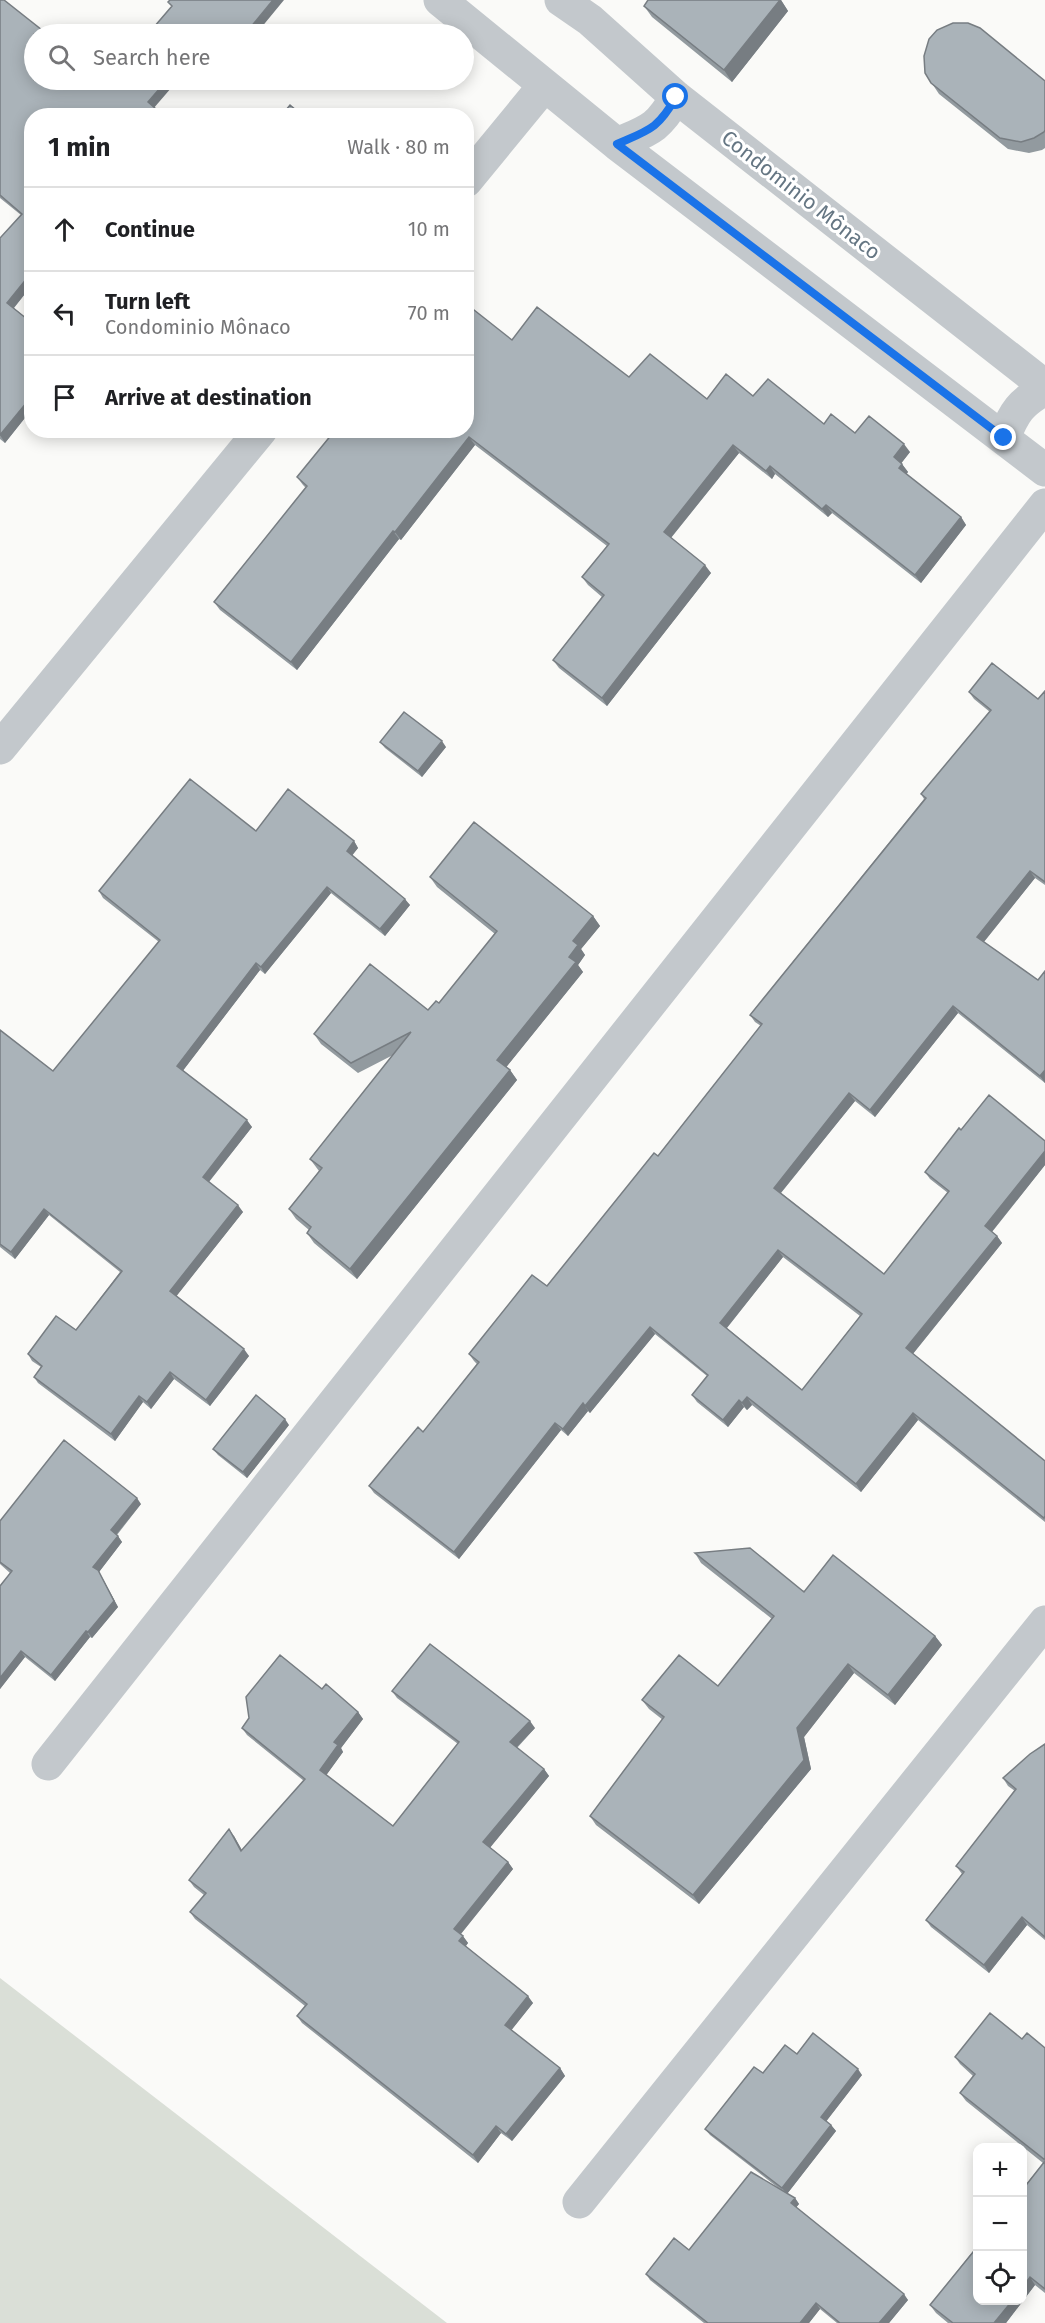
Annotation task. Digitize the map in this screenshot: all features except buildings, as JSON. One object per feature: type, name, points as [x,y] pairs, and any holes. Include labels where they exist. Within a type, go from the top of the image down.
[{"type":"street","name":"Condominio Mônaco","points":[[561,0],[598,10],[676,97],[1045,387]]},
{"type":"street","points":[[458,6],[544,86],[617,144],[1045,470]]},
{"type":"street","points":[[474,171],[544,86]]},
{"type":"street","points":[[617,144],[648,131],[665,118],[676,97]]},
{"type":"street","points":[[1004,438],[1012,417],[1027,399],[1045,387]]},
{"type":"street","points":[[0,748],[254,438]]},
{"type":"street","points":[[48,1764],[1045,506]]},
{"type":"street","points":[[579,2202],[1045,1622]]},
{"type":"shaded area","points":[[0,1978],[447,2323],[0,2323]]},
{"type":"route","points":[[676,97],[665,118],[648,131],[617,144],[1004,438]]}]
